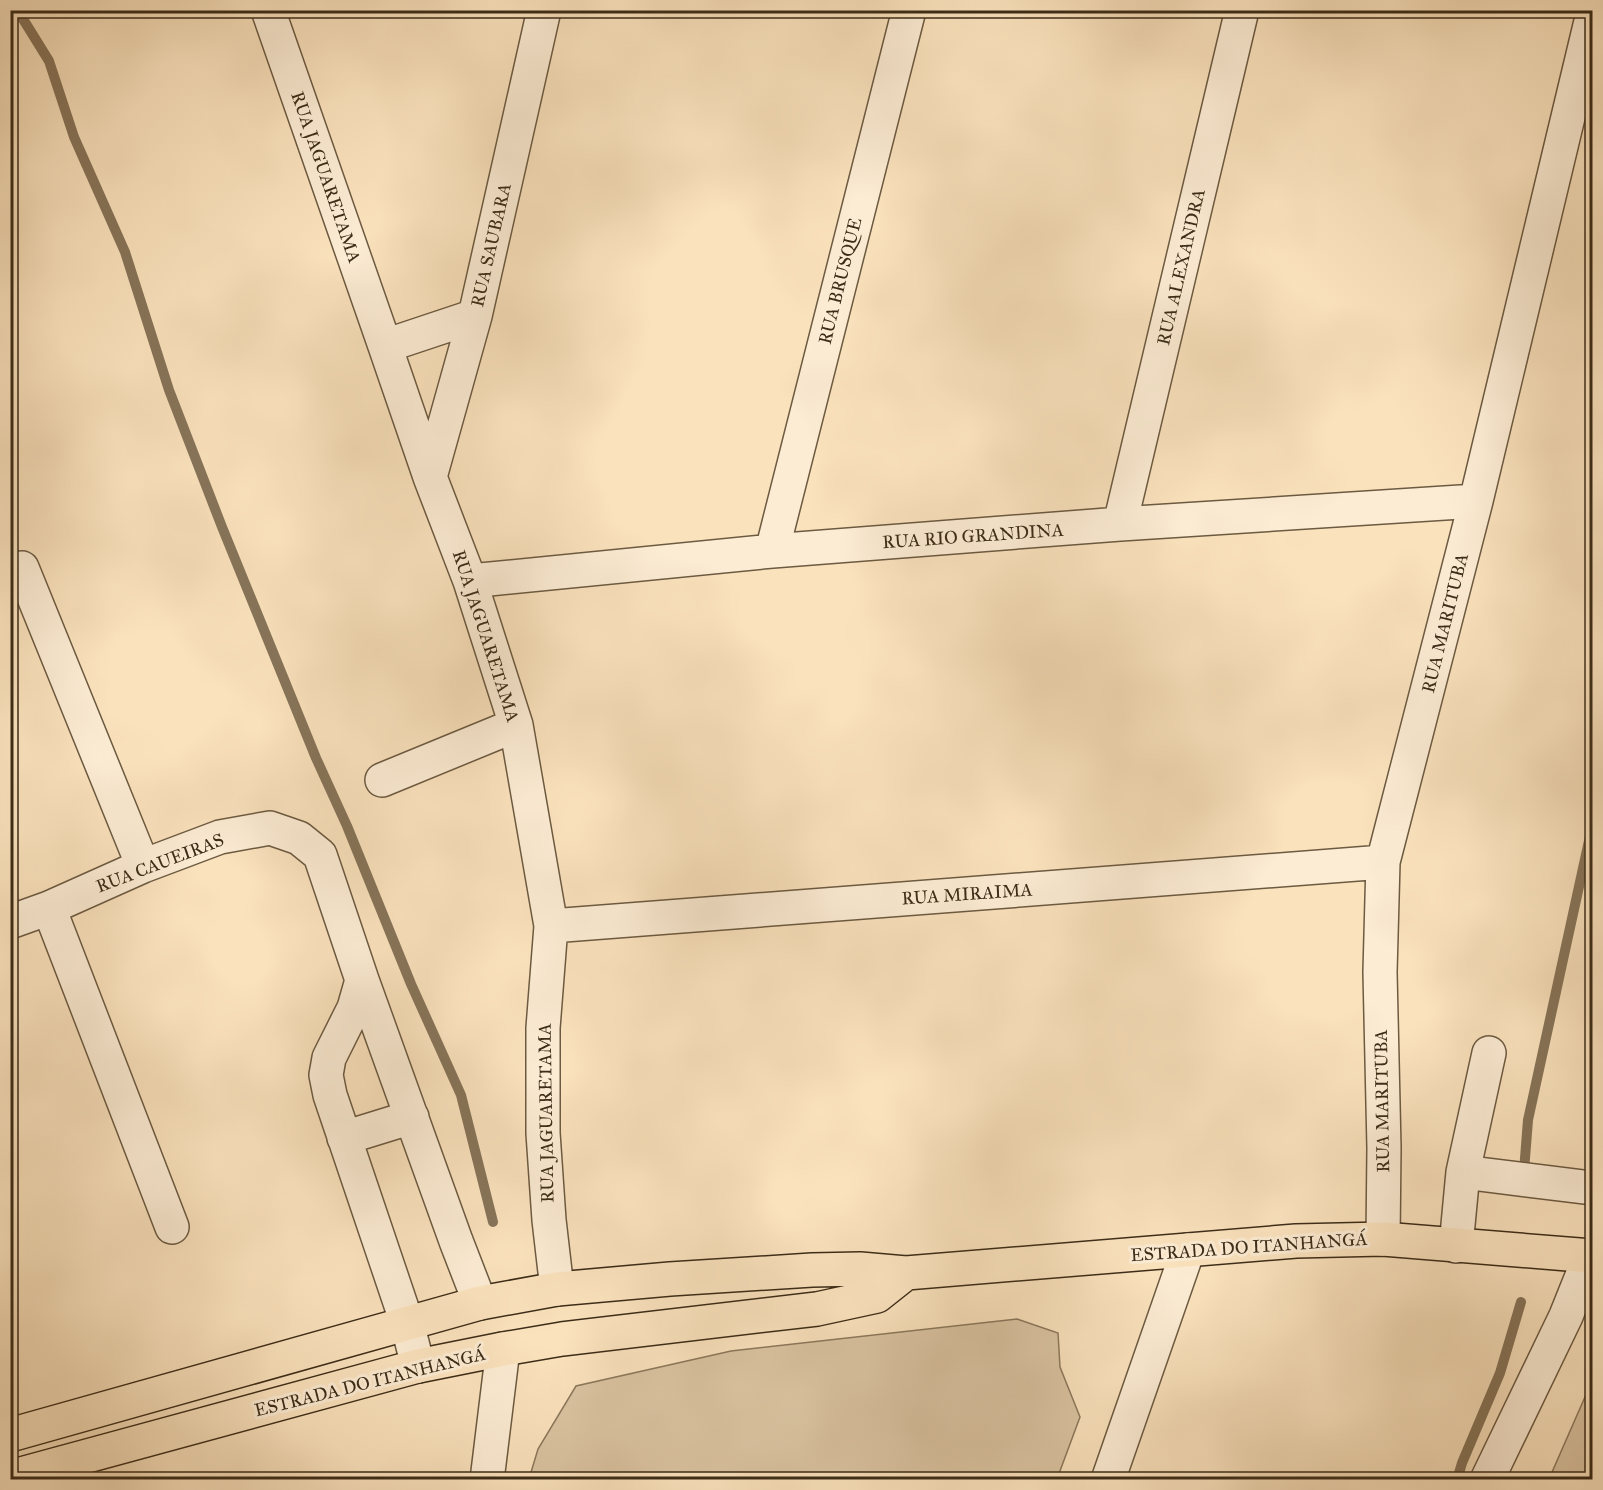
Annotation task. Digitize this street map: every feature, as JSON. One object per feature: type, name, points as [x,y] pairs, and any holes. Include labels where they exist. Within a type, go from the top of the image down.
[{"type":"main road","name":"ESTRADA DO ITANHANGÁ","points":[[10,1435],[480,1303],[557,1289],[812,1270],[860,1269],[906,1273],[1296,1242],[1383,1239],[1591,1256]]},
{"type":"main road","name":"ESTRADA DO ITANHANGÁ","points":[[10,1477],[418,1366],[562,1340],[817,1309],[877,1296],[906,1273]]},
{"type":"street","name":"RUA JAGUARETAMA","points":[[268,10],[429,477],[470,581],[516,725],[550,926],[543,1028],[543,1133],[549,1220],[557,1289]]},
{"type":"street","name":"RUA SAUBARA","points":[[429,477],[475,316],[543,10]]},
{"type":"street","name":"RUA BRUSQUE","points":[[772,551],[909,10]]},
{"type":"street","name":"RUA ALEXANDRA","points":[[1120,525],[1242,10]]},
{"type":"street","name":"RUA MARITUBA","points":[[1383,1239],[1384,1148],[1380,972],[1383,862],[1476,501],[1593,16]]},
{"type":"street","points":[[385,346],[475,316]]},
{"type":"street","name":"RUA RIO GRANDINA","points":[[470,581],[772,551],[1476,501]]},
{"type":"street","points":[[22,568],[143,866]]},
{"type":"street","points":[[382,780],[516,725]]},
{"type":"street","name":"RUA CAUEIRAS","points":[[10,922],[49,908],[143,866],[220,837],[270,828],[299,838],[320,855],[362,980],[480,1303]]},
{"type":"street","name":"RUA MIRAIMA","points":[[550,926],[1383,862]]},
{"type":"street","points":[[49,908],[172,1227]]},
{"type":"street","points":[[362,980],[354,1008],[329,1058],[326,1075],[330,1095],[406,1323],[418,1366]]},
{"type":"street","points":[[1456,1246],[1463,1172],[1489,1053]]},
{"type":"street","points":[[344,1138],[412,1117]]},
{"type":"street","points":[[1463,1172],[1593,1188]]},
{"type":"street","points":[[1108,1479],[1188,1250]]},
{"type":"street","points":[[1487,1479],[1566,1316],[1591,1256]]},
{"type":"street","points":[[487,1479],[503,1349]]},
{"type":"path","points":[[1593,1434],[1589,1449],[1593,1475]]},
{"type":"shaded area","points":[[1017,1319],[1058,1333],[1060,1367],[1080,1417],[1057,1479],[529,1479],[538,1449],[576,1386],[731,1351]]},
{"type":"shaded area","points":[[1592,1381],[1592,1479],[1549,1479]]},
{"type":"waterway","points":[[23,10],[23,19],[49,61],[74,137],[125,252],[169,390],[222,527],[411,984],[461,1095],[493,1222]]},
{"type":"waterway","points":[[1524,1171],[1528,1120],[1592,827]]},
{"type":"waterway","points":[[1457,1480],[1500,1373],[1521,1302]]}]
